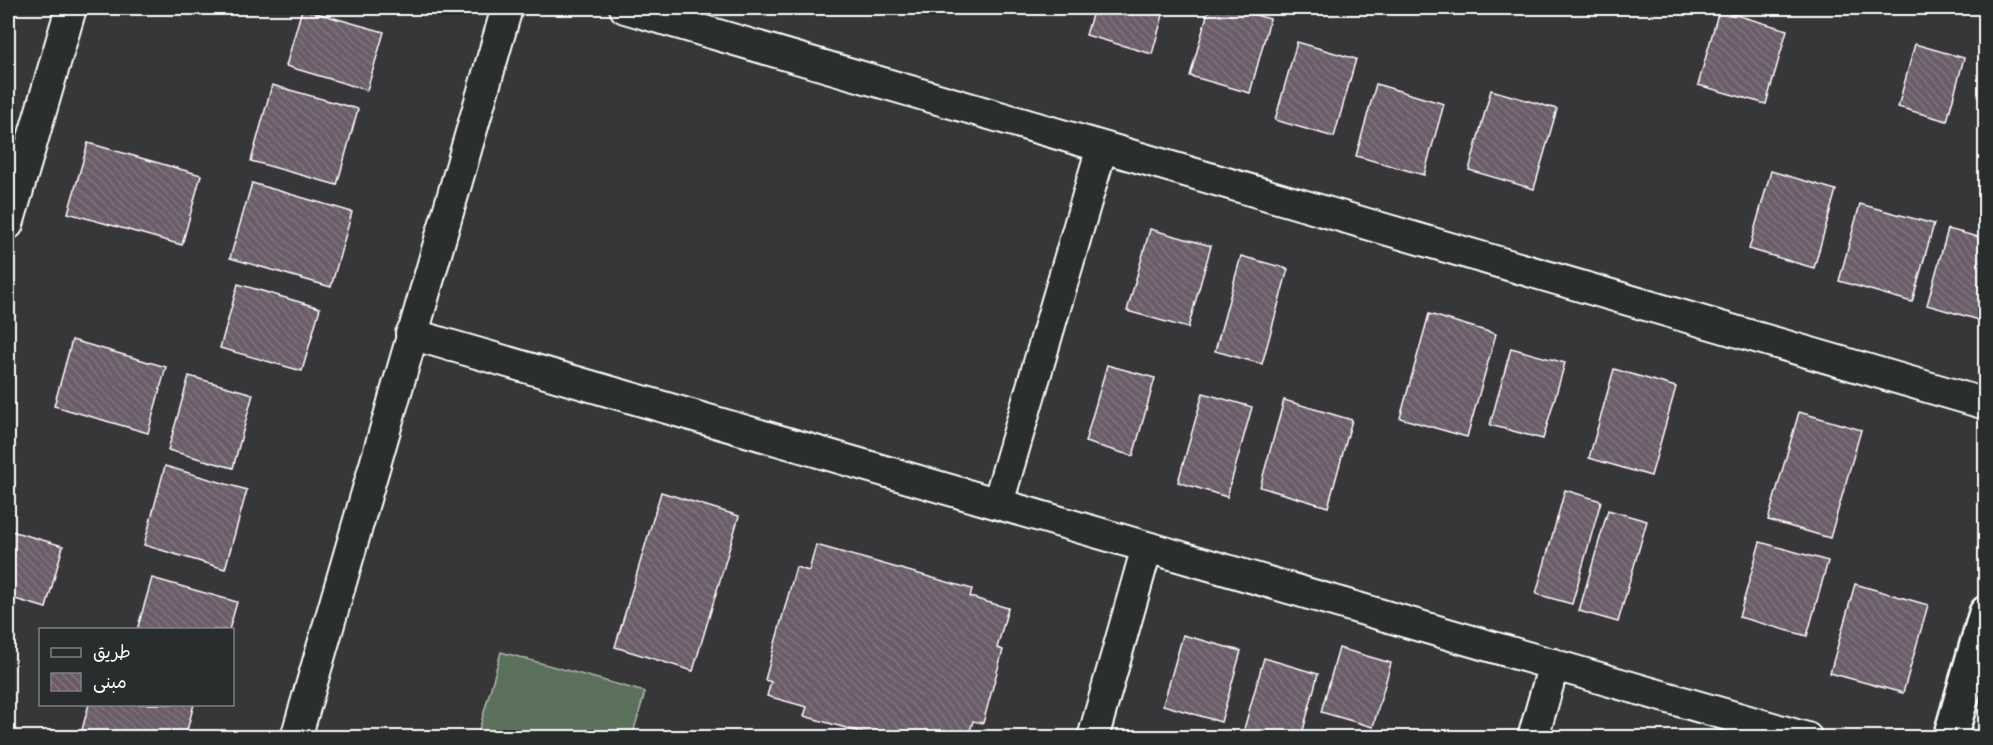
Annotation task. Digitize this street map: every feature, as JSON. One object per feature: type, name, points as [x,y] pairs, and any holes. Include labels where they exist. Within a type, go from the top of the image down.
[{"type":"street","points":[[8,224],[71,8]]},
{"type":"street","points":[[296,738],[507,8]]},
{"type":"street","points":[[625,8],[1986,404]]},
{"type":"street","points":[[998,503],[1102,147]]},
{"type":"street","points":[[411,334],[1807,738]]},
{"type":"street","points":[[1093,738],[1148,547]]},
{"type":"street","points":[[1950,738],[1986,614]]},
{"type":"street","points":[[1533,738],[1554,664]]},
{"type":"green space","points":[[501,652],[645,692],[632,737],[477,737]]},
{"type":"building","points":[[1094,8],[1165,8],[1152,54],[1086,35]]},
{"type":"building","points":[[1209,8],[1232,8],[1270,19],[1250,93],[1190,76]]},
{"type":"building","points":[[302,9],[384,32],[367,90],[286,66]]},
{"type":"building","points":[[1719,10],[1787,30],[1766,104],[1698,85]]},
{"type":"building","points":[[1297,42],[1356,59],[1334,137],[1275,120]]},
{"type":"building","points":[[1915,44],[1964,58],[1947,121],[1898,107]]},
{"type":"building","points":[[1376,84],[1444,104],[1424,175],[1356,156]]},
{"type":"building","points":[[272,85],[358,109],[337,185],[251,161]]},
{"type":"building","points":[[1491,90],[1557,109],[1534,189],[1469,170]]},
{"type":"building","points":[[88,143],[201,175],[182,245],[68,213]]},
{"type":"building","points":[[1771,171],[1836,190],[1814,268],[1749,249]]},
{"type":"building","points":[[252,183],[352,212],[331,287],[230,258]]},
{"type":"building","points":[[1860,204],[1934,224],[1912,302],[1839,281]]},
{"type":"building","points":[[1150,229],[1211,246],[1188,328],[1127,311]]},
{"type":"building","points":[[1948,229],[1986,239],[1986,322],[1927,305]]},
{"type":"building","points":[[1241,256],[1288,269],[1262,364],[1215,351]]},
{"type":"building","points":[[238,284],[320,308],[302,371],[220,348]]},
{"type":"building","points":[[1429,314],[1496,334],[1467,437],[1400,418]]},
{"type":"building","points":[[72,340],[166,367],[148,433],[54,406]]},
{"type":"building","points":[[1511,348],[1565,363],[1543,439],[1490,425]]},
{"type":"building","points":[[1107,365],[1155,378],[1133,456],[1085,442]]},
{"type":"building","points":[[1614,369],[1676,387],[1651,476],[1589,458]]},
{"type":"building","points":[[189,376],[253,394],[233,468],[168,450]]},
{"type":"building","points":[[1203,393],[1252,407],[1227,497],[1178,482]]},
{"type":"building","points":[[1284,400],[1352,420],[1328,507],[1260,487]]},
{"type":"building","points":[[1799,412],[1861,430],[1830,538],[1768,520]]},
{"type":"building","points":[[165,466],[247,490],[225,569],[144,545]]},
{"type":"building","points":[[1565,490],[1601,501],[1572,604],[1536,594]]},
{"type":"building","points":[[661,492],[739,516],[693,671],[615,647]]},
{"type":"building","points":[[1608,510],[1647,521],[1618,622],[1579,611]]},
{"type":"building","points":[[8,530],[63,546],[46,608],[8,597]]},
{"type":"building","points":[[1760,542],[1828,561],[1807,636],[1739,617]]},
{"type":"building","points":[[816,545],[972,589],[970,597],[1008,608],[997,648],[1003,650],[983,723],[973,721],[968,738],[881,738],[804,716],[807,707],[767,696],[771,682],[765,680],[796,567],[809,571]]},
{"type":"building","points":[[152,578],[237,602],[230,628],[138,628]]},
{"type":"building","points":[[1855,584],[1928,605],[1903,693],[1830,673]]},
{"type":"building","points":[[1183,635],[1241,651],[1221,722],[1163,705]]},
{"type":"building","points":[[1339,648],[1391,663],[1373,727],[1321,712]]},
{"type":"building","points":[[1264,658],[1318,674],[1301,738],[1242,736]]},
{"type":"building","points":[[88,706],[193,706],[185,738],[109,738],[82,730]]}]
